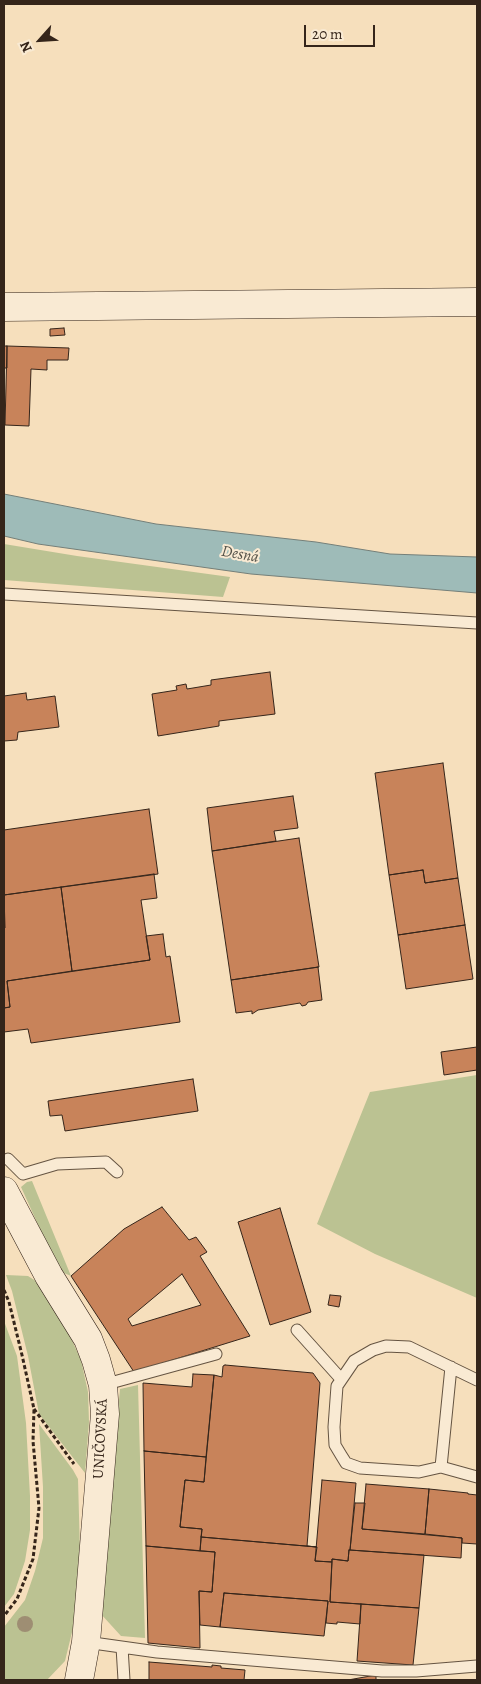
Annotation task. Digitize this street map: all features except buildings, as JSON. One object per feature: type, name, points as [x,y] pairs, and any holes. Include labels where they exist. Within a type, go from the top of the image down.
[{"type":"main road","points":[[4,306],[477,302]]},
{"type":"main road","name":"UNIČOVSKÁ","points":[[4,1191],[50,1276],[88,1339],[103,1385],[105,1414],[86,1642],[79,1680]]},
{"type":"lane","points":[[4,594],[477,623]]},
{"type":"lane","points":[[8,1159],[23,1174],[57,1164],[106,1162],[117,1172]]},
{"type":"lane","points":[[297,1330],[341,1379]]},
{"type":"lane","points":[[477,1380],[408,1347],[386,1346],[365,1354],[354,1361],[341,1379],[337,1386],[334,1428],[336,1445],[346,1463],[360,1468],[419,1472],[441,1467],[477,1477]]},
{"type":"lane","points":[[103,1385],[216,1354]]},
{"type":"lane","points":[[441,1467],[451,1367]]},
{"type":"lane","points":[[86,1642],[157,1652],[382,1671],[416,1671],[477,1666]]},
{"type":"lane","points":[[122,1647],[124,1680]]},
{"type":"path","points":[[4,1290],[9,1302],[34,1409],[33,1440],[39,1508],[33,1559],[17,1600],[4,1616]]},
{"type":"path","points":[[34,1409],[75,1465]]},
{"type":"green space","points":[[4,544],[230,577],[223,597],[4,580]]},
{"type":"green space","points":[[477,1075],[477,1298],[375,1254],[317,1224],[370,1092]]},
{"type":"green space","points":[[32,1181],[71,1276],[64,1273],[45,1240],[21,1187],[27,1182]]},
{"type":"green space","points":[[6,1275],[28,1276],[39,1283],[64,1323],[81,1360],[88,1392],[89,1422],[85,1473],[39,1414],[28,1356],[12,1291]]},
{"type":"green space","points":[[4,1321],[17,1356],[26,1423],[30,1530],[25,1561],[14,1594],[4,1607]]},
{"type":"green space","points":[[138,1385],[145,1638],[121,1636],[100,1613],[120,1389]]},
{"type":"green space","points":[[39,1424],[78,1479],[80,1552],[73,1628],[65,1661],[47,1680],[4,1680],[4,1627],[25,1600],[35,1571],[43,1538],[43,1487]]},
{"type":"water","name":"Desná","points":[[4,494],[156,524],[316,542],[390,554],[477,557],[477,593],[251,574],[38,544],[4,536]]}]
